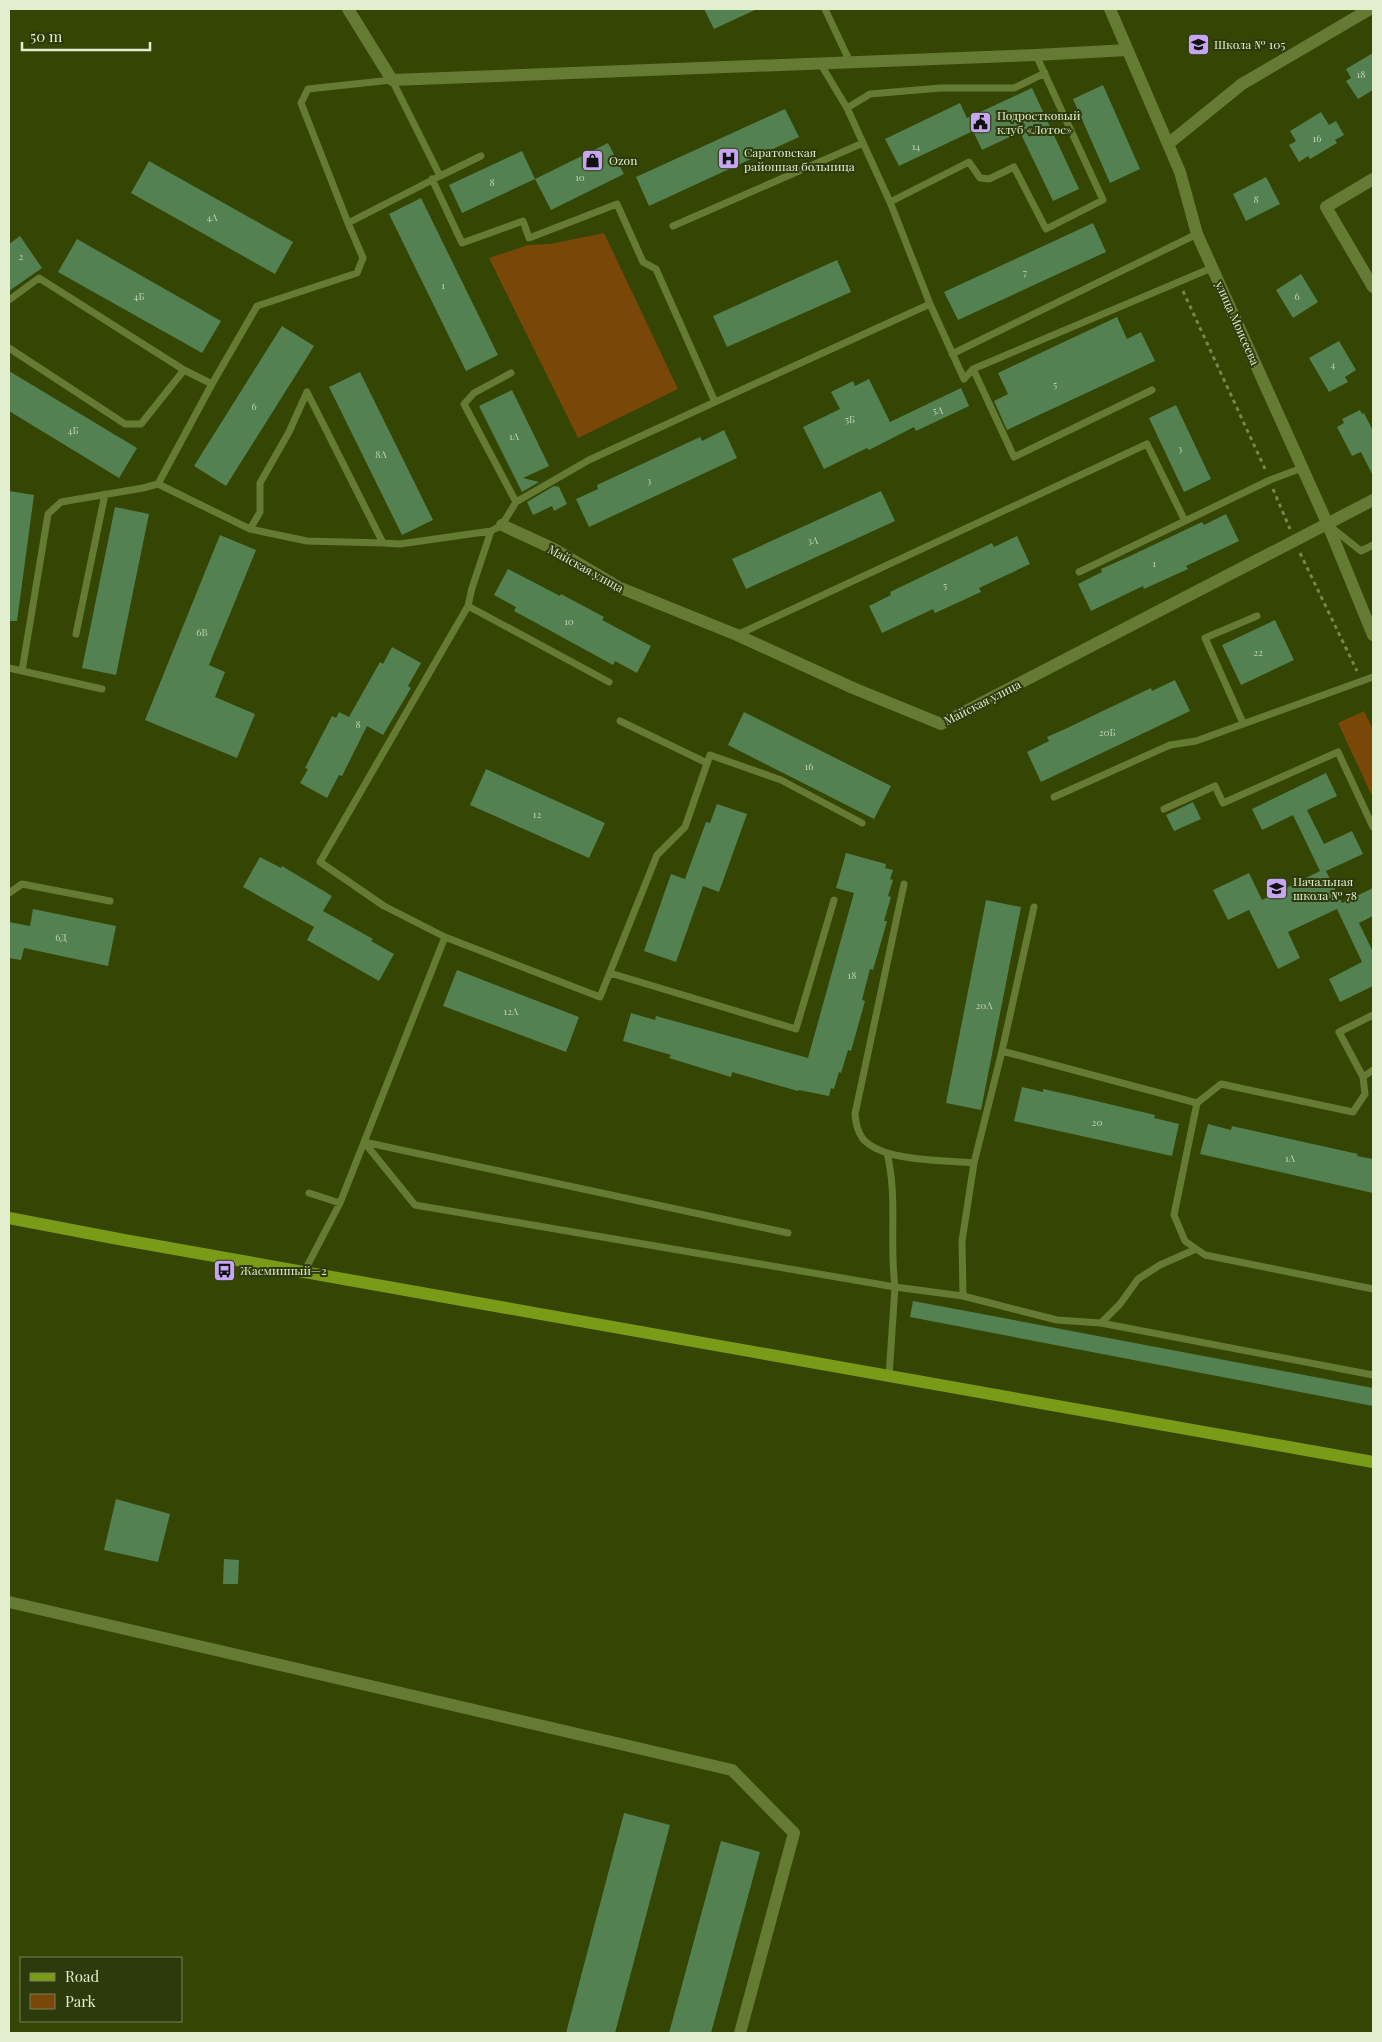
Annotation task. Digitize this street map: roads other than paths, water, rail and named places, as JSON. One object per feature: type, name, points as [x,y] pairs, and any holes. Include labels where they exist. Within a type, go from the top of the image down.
[{"type":"main road","points":[[9,1218],[1373,1462]]},
{"type":"street","points":[[348,9],[392,80],[1126,50]]},
{"type":"street","name":"улица Моисеева","points":[[1110,9],[1180,172],[1198,234],[1328,525],[1373,635]]},
{"type":"street","points":[[1168,144],[1242,84],[1370,9]]},
{"type":"street","points":[[1373,179],[1326,207],[1373,287]]},
{"type":"street","name":"Майская улица","points":[[497,528],[554,549],[618,587],[736,635],[853,688],[940,724],[1295,539],[1328,525],[1373,500]]},
{"type":"street","points":[[9,1602],[732,1770],[794,1833],[740,2033]]},
{"type":"lane","points":[[825,9],[850,62]]},
{"type":"lane","points":[[890,202],[969,162],[980,178],[989,179],[1014,166],[1046,229],[1103,200],[1036,55]]},
{"type":"lane","points":[[820,63],[847,108],[890,202],[930,304],[964,379],[973,369],[1214,267]]},
{"type":"lane","points":[[847,108],[870,94],[941,88],[1014,88],[1044,73]]},
{"type":"lane","points":[[158,484],[257,306],[357,273],[363,258],[301,102],[308,90],[392,80],[440,176]]},
{"type":"lane","points":[[673,226],[863,143]]},
{"type":"lane","points":[[348,223],[432,179],[481,156]]},
{"type":"lane","points":[[432,179],[462,243],[523,220],[529,238],[617,204],[643,262],[656,269],[716,402]]},
{"type":"lane","points":[[952,354],[1198,234]]},
{"type":"lane","points":[[9,300],[39,278],[184,370],[212,384]]},
{"type":"lane","points":[[862,823],[781,780],[710,754],[685,827],[657,855],[600,997],[445,937],[384,906],[320,862],[468,606],[472,588],[497,528],[516,502],[589,460],[930,304]]},
{"type":"lane","points":[[9,348],[125,424],[141,424],[184,370]]},
{"type":"lane","points":[[973,369],[1014,457],[1152,390]]},
{"type":"lane","points":[[511,373],[474,394],[464,404],[516,502]]},
{"type":"lane","points":[[250,530],[260,512],[260,483],[289,432],[307,392],[383,543]]},
{"type":"lane","points":[[736,635],[1148,444],[1186,521]]},
{"type":"lane","points":[[1080,572],[1270,480],[1302,468]]},
{"type":"lane","points":[[22,671],[48,514],[61,502],[158,484],[250,530],[307,541],[400,544],[497,528]]},
{"type":"lane","points":[[76,634],[106,494]]},
{"type":"lane","points":[[1328,525],[1361,551],[1373,546]]},
{"type":"lane","points":[[468,606],[609,682]]},
{"type":"lane","points":[[1243,723],[1205,638],[1257,616]]},
{"type":"lane","points":[[9,668],[102,689]]},
{"type":"lane","points":[[1054,797],[1170,745],[1196,741],[1373,677]]},
{"type":"lane","points":[[620,721],[707,763]]},
{"type":"lane","points":[[1164,809],[1215,786],[1224,803],[1338,752],[1373,827]]},
{"type":"lane","points":[[9,893],[22,884],[110,901]]},
{"type":"lane","points":[[904,884],[855,1114],[857,1128],[864,1140],[887,1153],[904,1157],[974,1163]]},
{"type":"lane","points":[[610,973],[796,1029],[834,900]]},
{"type":"lane","points":[[963,1296],[962,1241],[974,1163],[1002,1051],[1034,907]]},
{"type":"lane","points":[[304,1272],[340,1204],[445,937]]},
{"type":"lane","points":[[1373,1015],[1339,1032],[1363,1077],[1365,1094],[1353,1112],[1221,1084],[1197,1103],[1174,1216],[1185,1241],[1205,1254],[1373,1289]]},
{"type":"lane","points":[[1002,1051],[1197,1103]]},
{"type":"lane","points":[[1363,1077],[1373,1070]]},
{"type":"lane","points":[[364,1142],[788,1233]]},
{"type":"lane","points":[[364,1142],[415,1206],[895,1287],[963,1296],[1057,1320],[1101,1323],[1373,1375]]},
{"type":"lane","points":[[887,1153],[892,1175],[892,1261],[895,1287],[889,1376]]},
{"type":"lane","points":[[309,1193],[340,1204]]},
{"type":"lane","points":[[1101,1323],[1120,1304],[1138,1278],[1160,1265],[1196,1249]]},
{"type":"place","name":"Школа № 105","points":[[1198,44]]},
{"type":"place","name":"Подростковый клуб «Лотос»","points":[[981,122]]},
{"type":"place","name":"Саратовская районная больница","points":[[728,159]]},
{"type":"place","name":"Ozon","points":[[593,160]]},
{"type":"place","name":"Начальная школа № 78","points":[[1277,888]]},
{"type":"place","name":"Жасминный—2","points":[[224,1270]]}]
